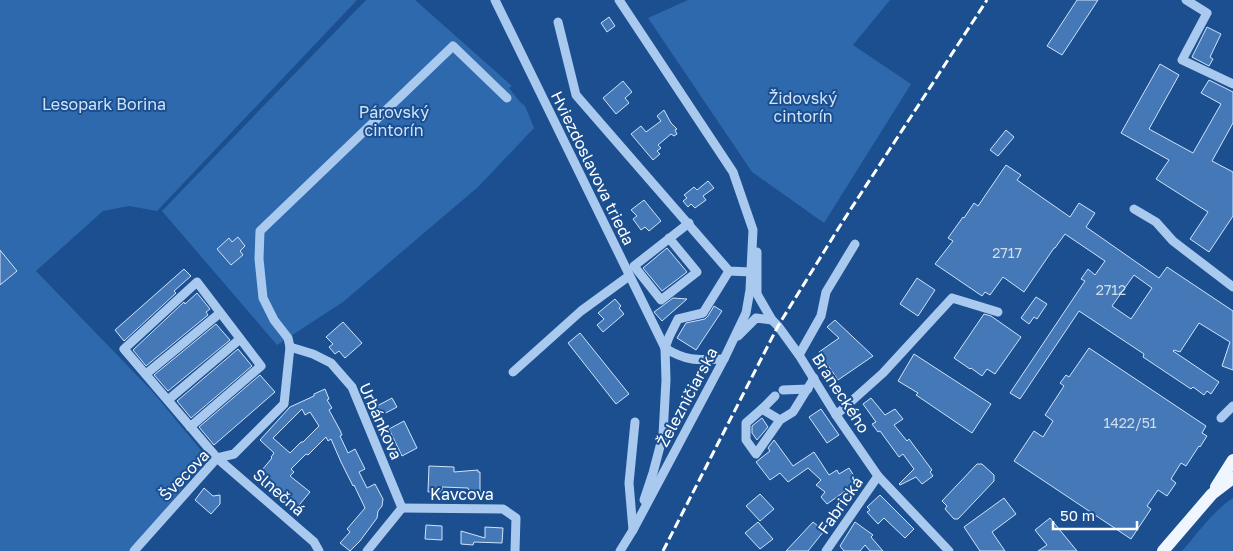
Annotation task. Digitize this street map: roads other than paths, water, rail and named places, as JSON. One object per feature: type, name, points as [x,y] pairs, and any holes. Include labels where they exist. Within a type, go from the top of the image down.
[{"type":"main road","points":[[1163,551],[1212,494],[1233,460]]},
{"type":"main road","points":[[1212,494],[1233,478]]},
{"type":"street","name":"Hviezdoslavova trieda","points":[[495,0],[665,348]]},
{"type":"street","points":[[558,22],[576,95],[729,270],[751,272],[753,230],[733,172],[619,0]]},
{"type":"street","points":[[1186,0],[1207,13],[1182,60],[1233,84]]},
{"type":"street","points":[[290,347],[288,338],[274,320],[263,298],[259,259],[260,231],[453,46],[507,98]]},
{"type":"street","points":[[1134,209],[1156,222],[1173,241],[1233,287]]},
{"type":"street","points":[[669,238],[697,272],[661,300],[634,266],[669,238],[689,223]]},
{"type":"street","name":"Braneckého","points":[[753,230],[758,255],[757,294],[772,320],[800,355],[836,415],[878,476],[950,551]]},
{"type":"street","points":[[800,355],[821,316],[826,292],[855,244]]},
{"type":"street","points":[[724,359],[695,360],[678,356],[665,348],[668,337],[678,319],[703,314],[729,270]]},
{"type":"street","name":"Železničiarska","points":[[620,551],[734,340],[746,313],[751,272]]},
{"type":"street","points":[[513,372],[581,311],[629,276]]},
{"type":"street","name":"Slnečná","points":[[220,313],[197,282],[124,349],[217,458],[314,542],[319,551]]},
{"type":"street","points":[[836,415],[883,373],[952,298],[998,312]]},
{"type":"street","points":[[146,374],[220,313],[261,366],[190,427]]},
{"type":"street","points":[[734,340],[756,318],[772,320]]},
{"type":"street","points":[[168,400],[240,339]]},
{"type":"street","name":"Švecova","points":[[134,551],[217,458],[234,454],[284,404],[290,347]]},
{"type":"street","name":"Urbánkova","points":[[290,347],[313,354],[331,363],[352,388],[402,508]]},
{"type":"street","name":"Železničiarska","points":[[633,530],[654,473],[663,435],[666,380],[665,348]]},
{"type":"street","points":[[775,396],[746,422],[746,440],[756,454],[780,420],[793,412],[814,378]]},
{"type":"street","points":[[782,390],[808,389]]},
{"type":"street","points":[[1221,418],[1233,406]]},
{"type":"street","points":[[762,409],[780,420]]},
{"type":"street","points":[[633,530],[629,483],[636,422]]},
{"type":"street","name":"Fabrická","points":[[826,551],[878,476]]},
{"type":"street","points":[[367,551],[402,508]]},
{"type":"street","name":"Kavcova","points":[[402,508],[503,509],[516,518],[515,551]]},
{"type":"railway","points":[[663,551],[778,326],[843,221],[987,0]]},
{"type":"park label","name":"Lesopark Borina","points":[[104,104]]},
{"type":"park label","name":"Židovský cintorín","points":[[803,107]]},
{"type":"park label","name":"Párovský cintorín","points":[[394,121]]}]
